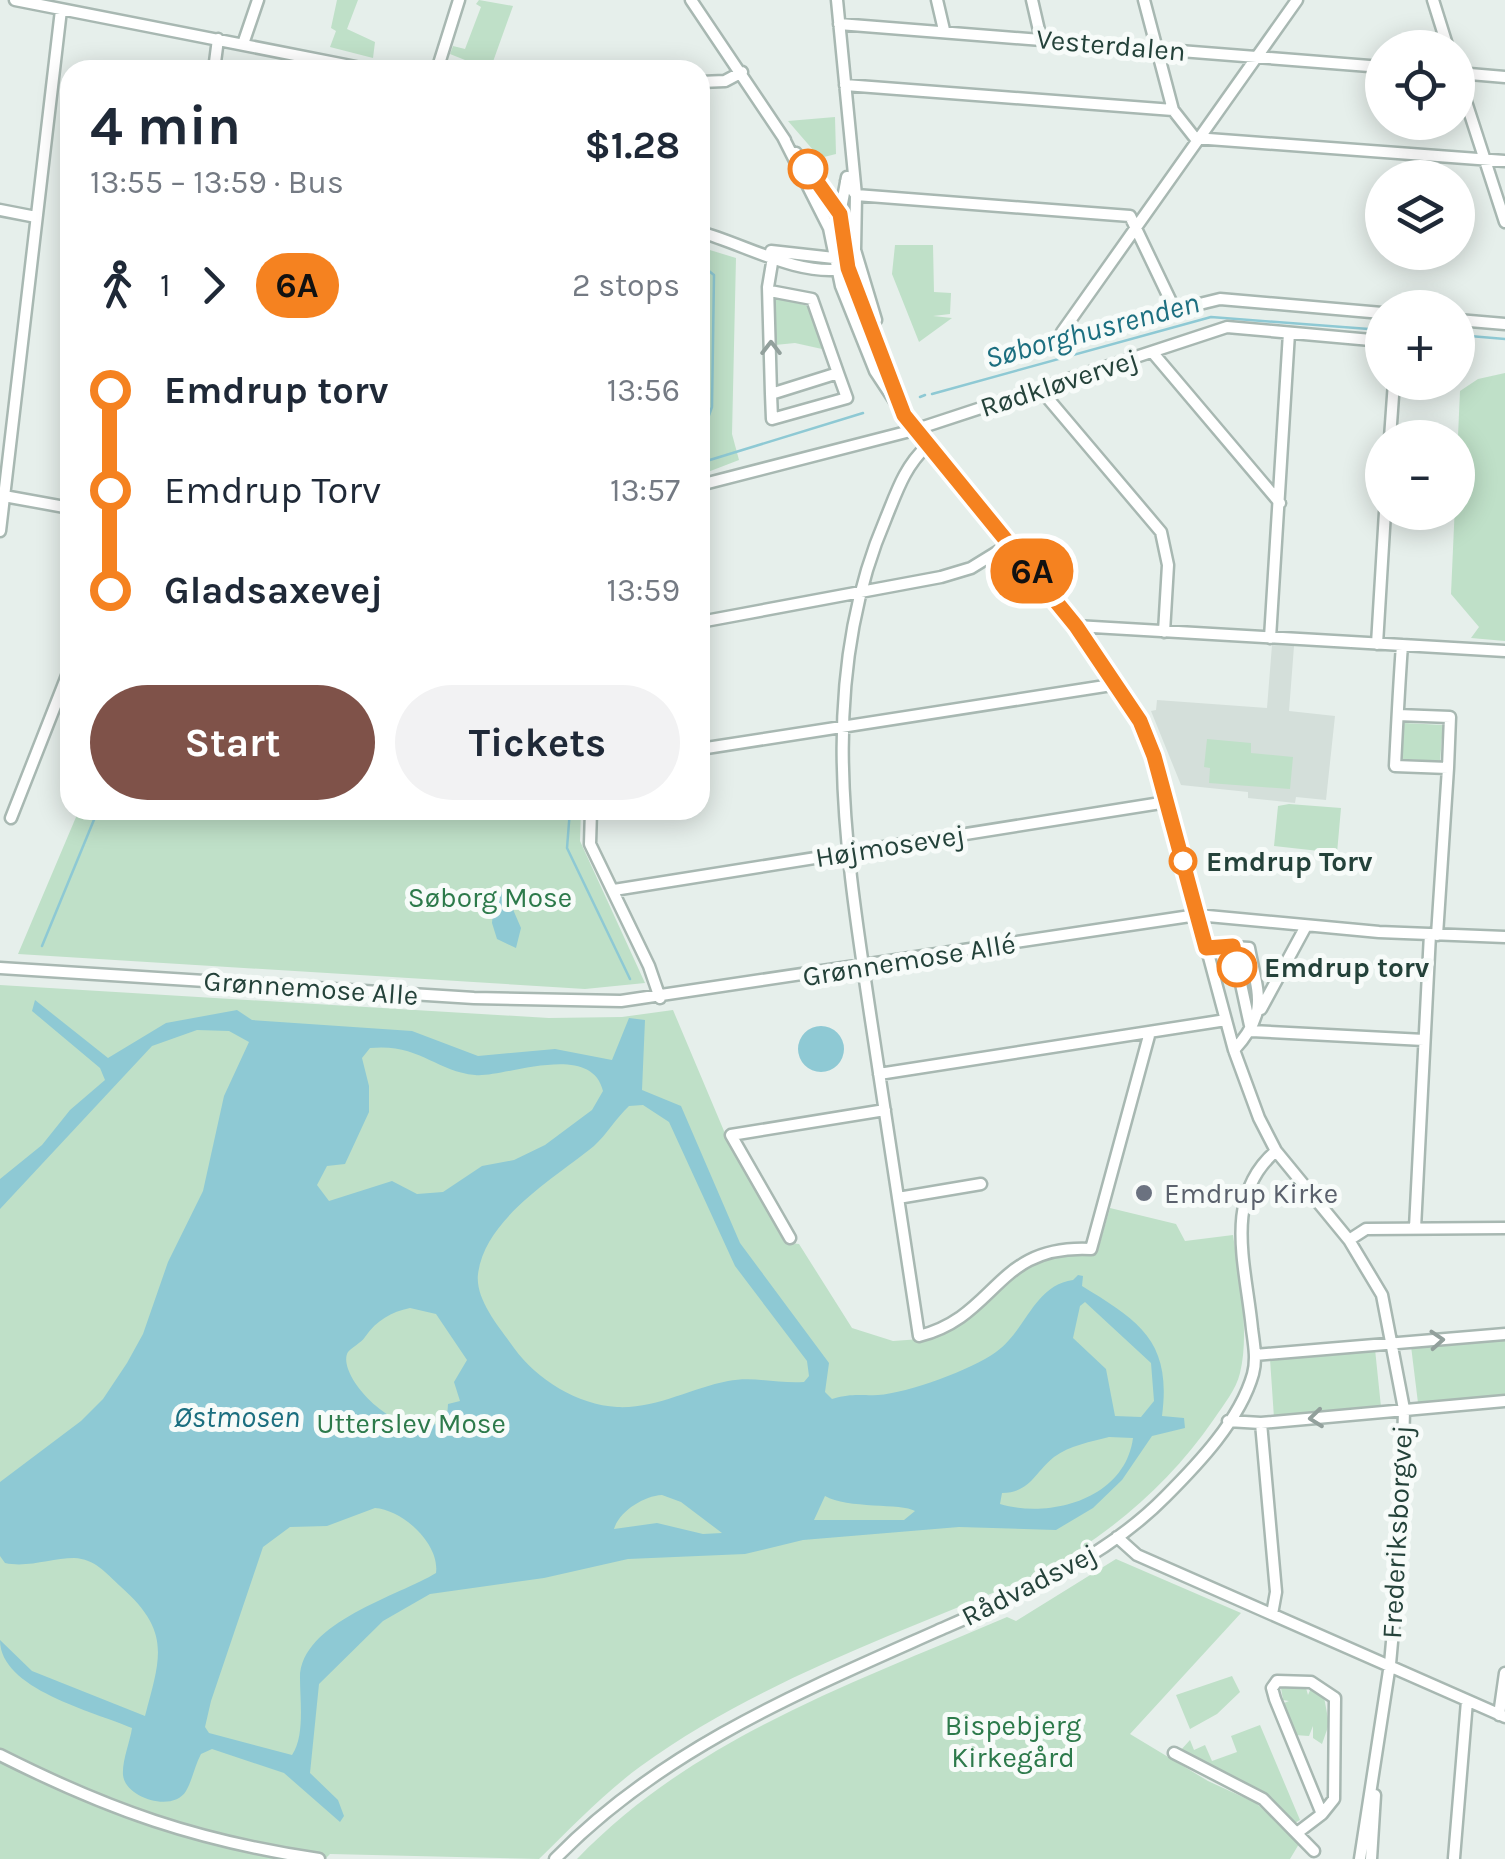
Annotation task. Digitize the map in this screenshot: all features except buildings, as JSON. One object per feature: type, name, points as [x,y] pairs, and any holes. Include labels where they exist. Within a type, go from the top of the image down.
[{"type":"street","points":[[15,0],[61,10],[75,6],[322,60]]},
{"type":"street","points":[[244,44],[258,0]]},
{"type":"street","points":[[439,60],[460,0]]},
{"type":"street","points":[[690,0],[840,214]]},
{"type":"street","points":[[837,0],[856,194],[854,210],[839,242]]},
{"type":"street","points":[[937,0],[944,30]]},
{"type":"street","points":[[1032,0],[1041,39]]},
{"type":"street","points":[[1144,0],[1173,110],[1195,138],[1505,162]]},
{"type":"street","points":[[1297,0],[1195,138],[1062,332],[1064,336],[1220,299],[1365,312]]},
{"type":"street","points":[[1432,0],[1442,30]]},
{"type":"street","points":[[0,530],[61,10]]},
{"type":"street","name":"Vesterdalen","points":[[840,24],[1365,66]]},
{"type":"street","points":[[215,60],[218,39]]},
{"type":"street","points":[[710,82],[725,81],[742,72]]},
{"type":"street","points":[[1475,76],[1505,77]]},
{"type":"street","points":[[845,86],[1173,110]]},
{"type":"street","points":[[1475,129],[1505,222]]},
{"type":"street","name":"Frederiksborgvej","points":[[783,137],[839,242]]},
{"type":"street","points":[[840,214],[851,151]]},
{"type":"street","points":[[846,181],[856,194],[1130,216],[1137,222],[1174,308]]},
{"type":"street","points":[[0,210],[36,216]]},
{"type":"street","name":"Frederiksborgvej","points":[[854,210],[858,266],[878,326],[880,349]]},
{"type":"street","name":"Frederiksborgvej","points":[[840,214],[842,264],[869,357],[926,446],[1010,544],[1118,684],[1154,756],[1234,1050],[1276,1152],[1349,1240],[1382,1295],[1404,1409],[1401,1542],[1390,1664],[1360,1859]]},
{"type":"street","points":[[710,235],[755,249],[842,264]]},
{"type":"street","points":[[755,249],[772,257],[842,264]]},
{"type":"street","points":[[770,291],[812,300],[847,398],[772,419],[770,291],[772,257]]},
{"type":"street","name":"Frederiksborgvej","points":[[842,264],[880,349],[897,402]]},
{"type":"street","points":[[1475,321],[1505,324]]},
{"type":"street","name":"Rødkløvervej","points":[[710,482],[914,430],[1227,327],[1365,340]]},
{"type":"street","points":[[1270,638],[1289,333]]},
{"type":"street","points":[[1153,353],[1280,502]]},
{"type":"street","points":[[771,394],[838,373]]},
{"type":"street","points":[[0,384],[16,386]]},
{"type":"street","points":[[1040,389],[1161,532],[1168,565],[1164,632]]},
{"type":"street","points":[[926,446],[905,472],[860,594],[846,663],[842,729],[846,853],[919,1336],[962,1319],[1002,1276],[1032,1256],[1060,1249],[1091,1249],[1150,1032]]},
{"type":"street","points":[[4,496],[60,506]]},
{"type":"street","points":[[1377,644],[1384,530]]},
{"type":"street","points":[[710,620],[965,571],[1010,544]]},
{"type":"street","points":[[1076,626],[1505,651]]},
{"type":"street","points":[[1402,646],[1395,766],[1448,768]]},
{"type":"street","points":[[710,749],[1118,684]]},
{"type":"street","points":[[11,818],[60,693]]},
{"type":"street","points":[[1398,715],[1450,716],[1424,1040],[1414,1228]]},
{"type":"street","name":"Højmosevej","points":[[614,890],[1167,802]]},
{"type":"street","points":[[591,820],[590,844],[660,998]]},
{"type":"street","name":"Grønnemose Allé","points":[[622,1001],[1197,915],[1505,938]]},
{"type":"street","points":[[1234,1050],[1252,1031],[1306,926]]},
{"type":"street","points":[[1233,946],[1252,1031]]},
{"type":"street","points":[[1206,948],[1250,948],[1261,1010]]},
{"type":"street","name":"Grønnemose Alle","points":[[0,968],[474,998],[622,1001]]},
{"type":"street","points":[[880,1074],[1226,1020]]},
{"type":"street","points":[[1252,1031],[1424,1040]]},
{"type":"street","points":[[790,1238],[730,1135],[885,1110]]},
{"type":"street","name":"Rådvadsvej","points":[[555,1859],[630,1793],[699,1744],[762,1709],[1006,1600],[1117,1537],[1163,1500],[1228,1421],[1248,1386],[1255,1355],[1242,1206],[1251,1176],[1276,1152]]},
{"type":"street","points":[[898,1198],[981,1184]]},
{"type":"street","points":[[1349,1240],[1366,1229],[1505,1228]]},
{"type":"street","points":[[1255,1355],[1505,1334]]},
{"type":"street","points":[[1228,1421],[1262,1423],[1505,1400]]},
{"type":"street","points":[[1262,1423],[1276,1592],[1272,1614]]},
{"type":"street","points":[[1117,1537],[1137,1555],[1502,1716],[1505,1673]]},
{"type":"street","points":[[1297,1833],[1322,1814],[1334,1800],[1335,1698],[1311,1682],[1277,1681],[1272,1688],[1275,1699],[1322,1814]]},
{"type":"street","points":[[1454,1858],[1467,1701]]},
{"type":"street","points":[[0,1754],[90,1800],[153,1823],[259,1850],[319,1859]]},
{"type":"street","points":[[1174,1754],[1263,1799],[1314,1851]]},
{"type":"street","name":"Frederiksborgvej","points":[[1371,1859],[1374,1784]]},
{"type":"shaded area","points":[[1272,645],[1294,646],[1289,711],[1335,716],[1326,800],[1296,797],[1295,803],[1248,798],[1248,792],[1181,785],[1151,711],[1156,710],[1157,700],[1267,708]]},
{"type":"green space","points":[[337,0],[358,0],[347,29],[375,42],[373,58],[330,47],[336,31],[331,28]]},
{"type":"green space","points":[[479,0],[513,6],[494,60],[465,60],[450,54],[453,46],[465,49],[481,7],[476,4]]},
{"type":"green space","points":[[835,117],[836,154],[820,158],[788,121]]},
{"type":"green space","points":[[895,245],[933,245],[934,292],[951,293],[950,314],[933,316],[952,318],[919,342],[892,274]]},
{"type":"green space","points":[[710,250],[736,258],[732,434],[739,460],[710,471]]},
{"type":"green space","points":[[775,297],[808,306],[822,349],[795,343],[775,345]]},
{"type":"green space","points":[[1505,373],[1505,641],[1471,638],[1479,627],[1451,594],[1454,530],[1475,530],[1475,420],[1459,420],[1460,400],[1475,400],[1478,379]]},
{"type":"green space","points":[[1404,723],[1443,725],[1440,761],[1402,759]]},
{"type":"green space","points":[[1207,739],[1251,743],[1251,753],[1293,757],[1290,789],[1209,783],[1210,768],[1204,767]]},
{"type":"green space","points":[[1278,806],[1341,808],[1337,853],[1274,846]]},
{"type":"green space","name":"Søborg Mose","points":[[75,820],[581,820],[580,841],[645,983],[585,989],[18,954]]},
{"type":"green space","name":"Utterslev Mose","points":[[0,985],[549,1018],[622,1017],[673,1010],[724,1131],[784,1242],[799,1244],[852,1328],[893,1341],[921,1339],[952,1328],[1028,1262],[1070,1251],[1097,1253],[1110,1208],[1176,1224],[1185,1241],[1233,1235],[1244,1322],[1238,1379],[1214,1419],[1177,1466],[1135,1507],[1089,1543],[1038,1574],[783,1683],[686,1735],[627,1776],[539,1859],[330,1854],[325,1859],[0,1859]]},
{"type":"green space","points":[[1505,1337],[1505,1396],[1418,1403],[1411,1346]]},
{"type":"green space","points":[[1375,1349],[1381,1407],[1274,1418],[1270,1359]]},
{"type":"green space","name":"Bispebjerg Kirkegård","points":[[1116,1559],[1241,1613],[1130,1734],[1208,1781],[1256,1803],[1299,1844],[1290,1859],[577,1859],[623,1816],[725,1746],[893,1665],[1007,1617],[1016,1621]]},
{"type":"green space","points":[[1232,1676],[1240,1692],[1217,1714],[1190,1729],[1176,1695]]},
{"type":"green space","points":[[1281,1688],[1306,1688],[1308,1695],[1311,1688],[1324,1697],[1329,1724],[1322,1744],[1313,1738],[1313,1726],[1309,1736],[1295,1735],[1284,1703],[1289,1701],[1283,1700]]},
{"type":"green space","points":[[1260,1725],[1300,1820],[1295,1823],[1263,1791],[1180,1751],[1190,1740],[1194,1750],[1205,1745],[1212,1761],[1237,1752],[1231,1736]]},
{"type":"water","points":[[495,890],[506,893],[521,928],[516,948],[497,939],[492,923]]},
{"type":"water","name":"Østmosen","points":[[35,1000],[108,1058],[166,1023],[237,1010],[252,1020],[412,1031],[478,1056],[555,1049],[612,1060],[629,1018],[645,1020],[642,1090],[681,1106],[740,1243],[829,1363],[825,1392],[832,1399],[906,1390],[971,1366],[1006,1343],[1049,1290],[1078,1275],[1083,1276],[1082,1286],[1120,1311],[1147,1336],[1162,1369],[1162,1416],[1184,1418],[1185,1428],[1152,1436],[1122,1480],[1093,1508],[1056,1530],[959,1527],[803,1540],[745,1554],[628,1559],[544,1578],[430,1594],[383,1621],[319,1684],[310,1773],[338,1800],[344,1816],[340,1822],[284,1773],[212,1749],[201,1754],[180,1798],[150,1800],[132,1790],[123,1775],[132,1728],[31,1685],[4,1657],[0,1640],[32,1671],[145,1716],[158,1660],[155,1631],[136,1602],[88,1561],[74,1558],[5,1563],[0,1556],[0,1482],[81,1421],[103,1399],[127,1363],[143,1334],[168,1262],[203,1191],[224,1096],[249,1042],[229,1031],[197,1030],[152,1046],[0,1209],[0,1179],[42,1145],[70,1110],[105,1080],[100,1068],[32,1011]],"holes":[[[370,1048],[387,1048],[414,1053],[475,1075],[545,1065],[582,1067],[595,1076],[603,1091],[592,1110],[545,1145],[514,1160],[482,1166],[443,1192],[417,1194],[392,1181],[329,1201],[317,1185],[327,1166],[345,1164],[369,1112],[369,1086],[362,1058]],[[643,1105],[669,1122],[735,1266],[807,1361],[809,1376],[804,1382],[738,1380],[646,1405],[617,1407],[573,1396],[546,1380],[523,1359],[480,1294],[478,1274],[483,1254],[507,1217],[594,1146],[629,1106]],[[1085,1302],[1151,1363],[1154,1401],[1141,1417],[1115,1416],[1106,1369],[1073,1338],[1080,1306]],[[410,1308],[436,1314],[467,1360],[454,1382],[460,1401],[448,1404],[447,1418],[430,1426],[411,1425],[376,1406],[362,1392],[346,1363],[348,1352],[380,1321]],[[1109,1437],[1133,1438],[1127,1459],[1116,1476],[1082,1500],[1041,1509],[1000,1504],[1002,1493],[1020,1489],[1054,1457]],[[662,1495],[681,1502],[722,1533],[703,1534],[657,1523],[614,1529],[626,1511],[647,1498]],[[825,1496],[847,1503],[915,1511],[904,1520],[814,1520]],[[375,1508],[386,1510],[418,1530],[436,1562],[436,1573],[355,1613],[316,1641],[304,1658],[300,1728],[292,1755],[209,1733],[205,1727],[263,1547],[290,1527],[327,1526]]]},
{"type":"water","points":[[821,1026],[837,1033],[844,1049],[837,1065],[821,1072],[805,1065],[798,1049],[805,1033]]},
{"type":"waterway","points":[[710,272],[714,275],[710,412]]},
{"type":"waterway","name":"Søborghusrenden","points":[[932,394],[1211,317],[1365,329]]},
{"type":"waterway","name":"Søborghusrenden","points":[[1475,336],[1505,339]]},
{"type":"waterway","name":"Søborghusrenden","points":[[920,397],[925,395]]},
{"type":"waterway","name":"Søborghusrenden","points":[[710,460],[863,413]]},
{"type":"waterway","points":[[42,946],[94,820]]},
{"type":"waterway","points":[[569,820],[567,848],[630,979]]},
{"type":"bus line","name":"6A","points":[[808,169],[840,214],[848,268],[897,402],[926,446],[1010,544],[1118,684],[1140,721],[1154,756],[1206,948],[1233,946],[1237,967]]},
{"type":"place","name":"Emdrup Torv","points":[[1183,861]]},
{"type":"place","name":"Emdrup torv","points":[[1237,967]]},
{"type":"place","name":"Emdrup Kirke","points":[[1144,1193]]}]
